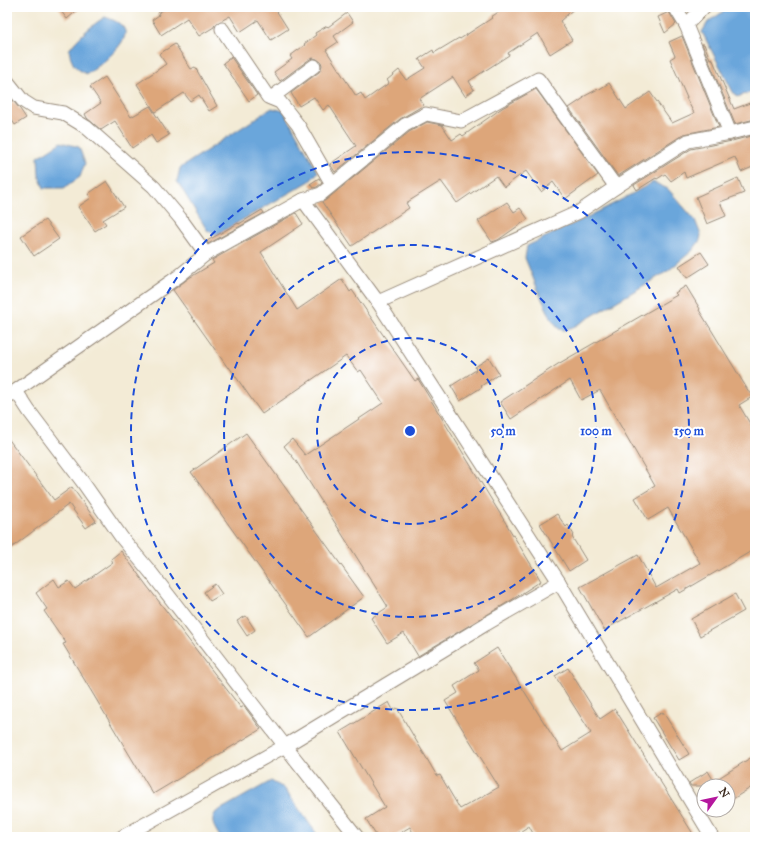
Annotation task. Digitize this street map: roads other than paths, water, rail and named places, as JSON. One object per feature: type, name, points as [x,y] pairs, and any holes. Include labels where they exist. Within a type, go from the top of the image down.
[{"type":"street","points":[[675,7],[686,25],[730,133]]},
{"type":"street","points":[[686,25],[704,7]]},
{"type":"street","points":[[222,29],[268,97],[280,102],[298,125],[332,184]]},
{"type":"street","points":[[271,98],[314,66]]},
{"type":"street","points":[[357,837],[152,574],[122,538],[82,481],[29,411],[11,394],[179,276],[206,254],[303,200],[321,194],[405,125],[426,114],[461,121],[538,78],[616,187]]},
{"type":"street","points":[[7,81],[23,101],[34,108],[63,113],[86,127],[154,187],[180,218],[206,254]]},
{"type":"street","points":[[378,302],[580,212],[688,141],[730,133],[755,126]]},
{"type":"street","points":[[303,200],[378,302],[559,582],[712,837]]},
{"type":"street","points":[[122,837],[285,746],[479,628],[559,582]]},
{"type":"water","points":[[730,7],[755,7],[755,91],[737,97],[702,32],[708,22]]},
{"type":"water","points":[[105,17],[122,26],[125,31],[125,36],[117,49],[111,55],[98,67],[87,74],[79,70],[74,65],[69,50],[85,32]]},
{"type":"water","points":[[272,108],[284,111],[318,172],[310,181],[216,235],[207,230],[177,181],[180,168]]},
{"type":"water","points":[[61,142],[79,147],[85,163],[80,177],[64,188],[44,188],[39,176],[38,157]]},
{"type":"water","points":[[653,182],[668,189],[695,220],[701,235],[700,240],[693,250],[668,271],[570,329],[559,329],[551,318],[525,258],[527,246],[606,208]]},
{"type":"water","points":[[271,781],[284,788],[319,837],[220,837],[213,822],[216,812]]}]
